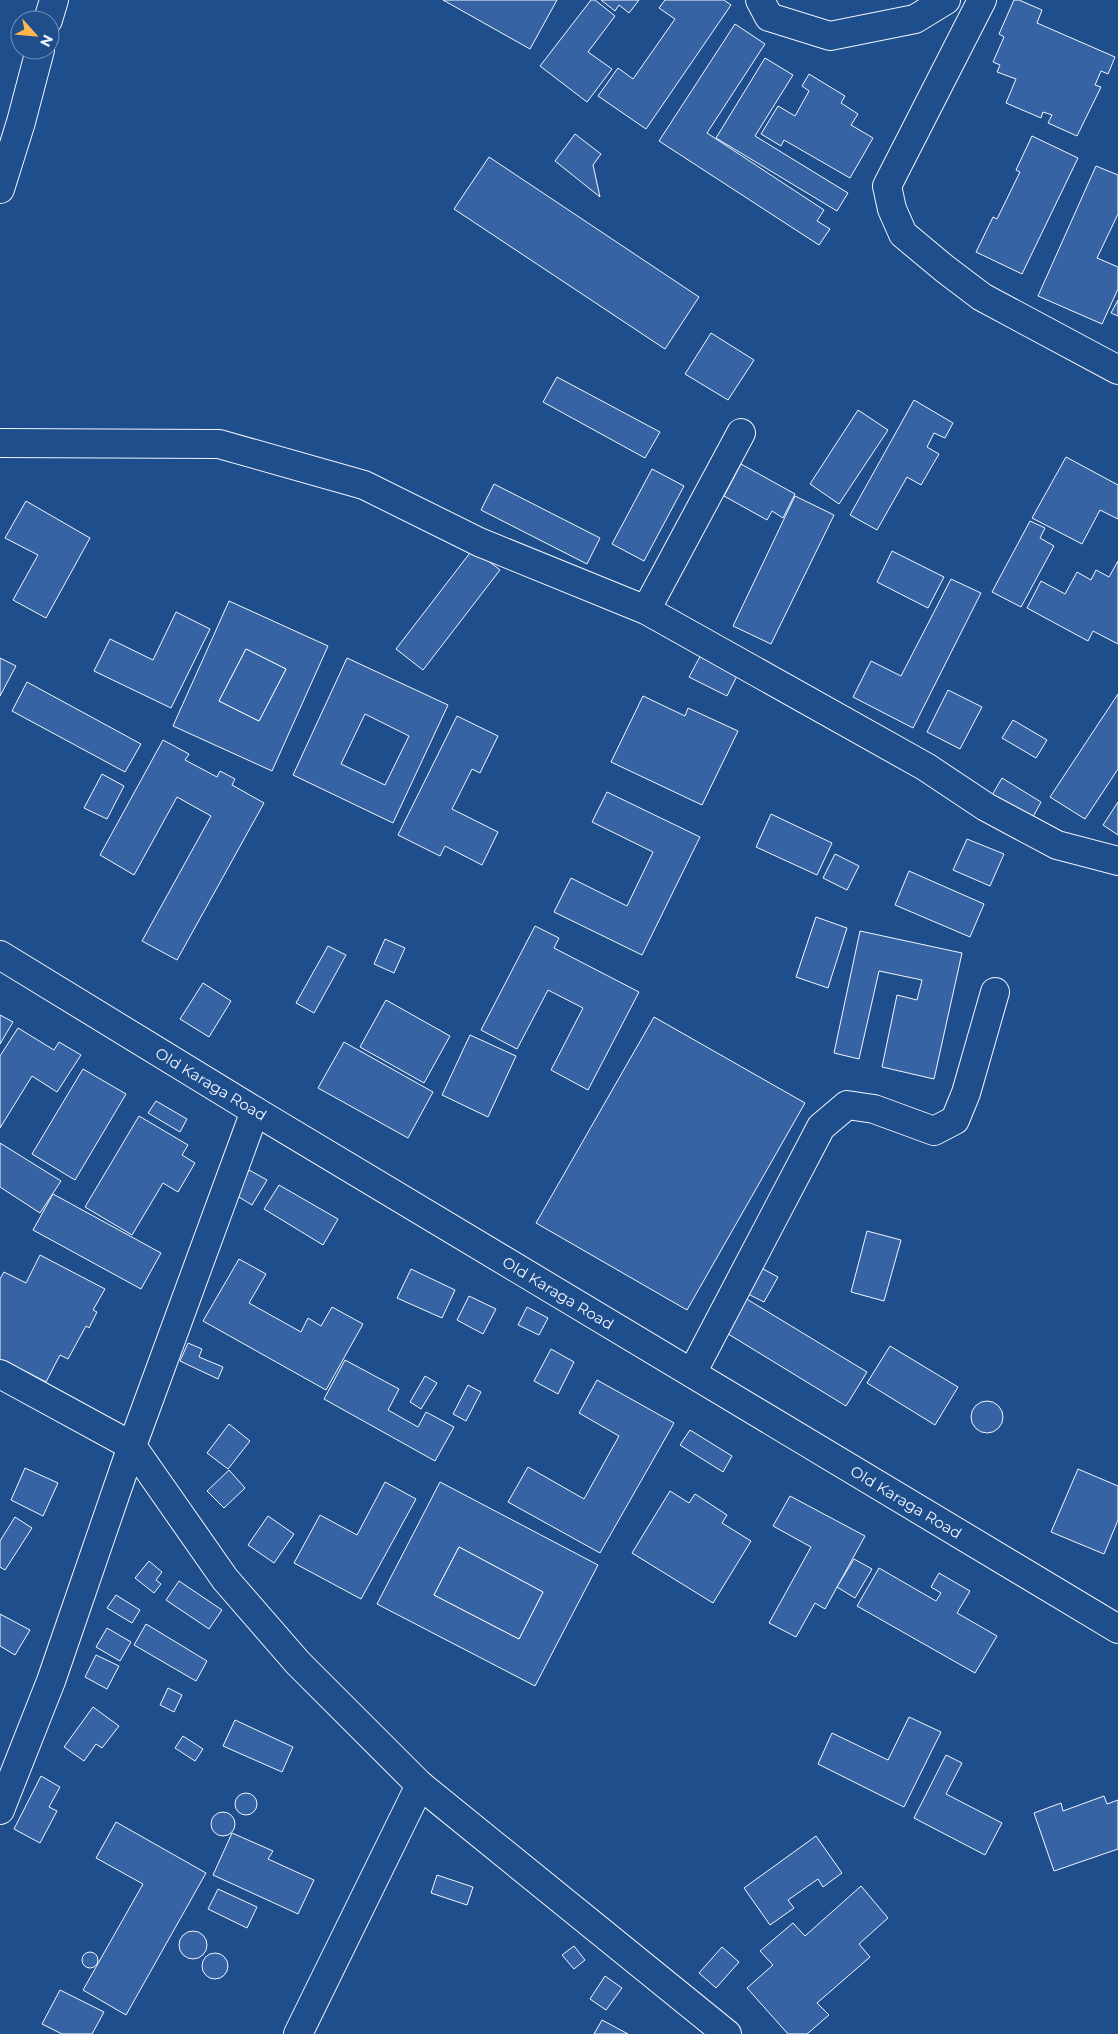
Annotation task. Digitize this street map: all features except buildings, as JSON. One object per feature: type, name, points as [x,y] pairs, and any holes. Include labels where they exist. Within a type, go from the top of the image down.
[{"type":"street","points":[[760,0],[769,17],[830,36],[915,19],[946,0]]},
{"type":"street","points":[[982,0],[887,186],[892,209],[903,234],[982,297],[1118,370]]},
{"type":"street","points":[[0,189],[21,122],[37,60]]},
{"type":"street","points":[[646,610],[741,433]]},
{"type":"street","points":[[0,443],[219,444],[364,485],[478,542],[646,610],[926,767],[986,807],[1049,841],[1057,845],[1118,861]]},
{"type":"street","name":"Old Karaga Road","points":[[0,955],[255,1111],[1118,1630]]},
{"type":"street","points":[[692,1373],[821,1127],[848,1105],[874,1109],[934,1131],[955,1120],[966,1093],[995,992]]},
{"type":"street","points":[[0,1810],[51,1681],[132,1446],[255,1111]]},
{"type":"street","points":[[0,1374],[132,1446],[225,1579],[298,1663],[420,1785],[727,2034]]},
{"type":"street","points":[[298,2034],[420,1785]]}]
